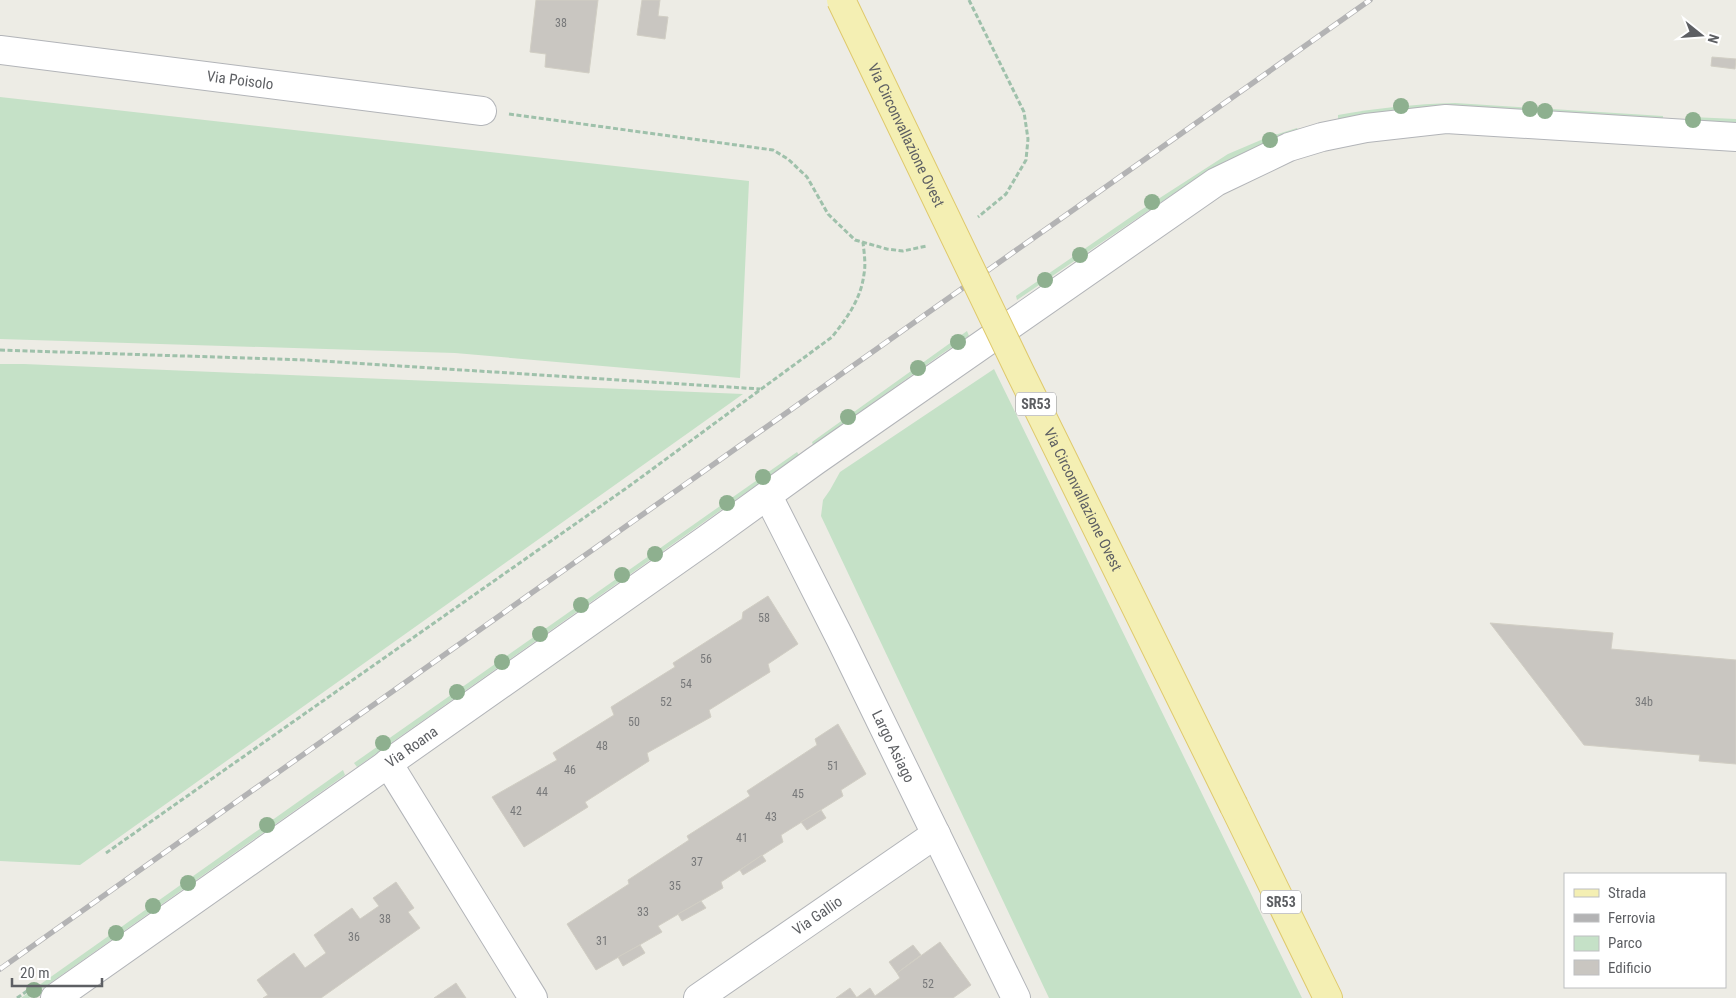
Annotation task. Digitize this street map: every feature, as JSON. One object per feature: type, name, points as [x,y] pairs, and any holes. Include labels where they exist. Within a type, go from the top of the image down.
[{"type":"main road","name":"Via Circonvallazione Ovest","points":[[841,0],[1020,372],[1328,998]]},
{"type":"street","name":"Via Poisolo","points":[[0,50],[482,111]]},
{"type":"street","name":"Via Roana","points":[[55,998],[815,461],[1216,182],[1289,146],[1366,128],[1446,119],[1736,137]]},
{"type":"street","name":"Largo Asiago","points":[[768,496],[846,649],[1016,998]]},
{"type":"street","points":[[388,763],[533,998]]},
{"type":"street","name":"Via Gallio","points":[[698,998],[936,834]]},
{"type":"path","points":[[969,0],[1024,112],[1028,139],[1026,160],[1006,194],[973,220]]},
{"type":"path","points":[[482,111],[773,150],[788,159],[807,177],[828,214],[856,240],[887,249],[904,251],[926,246],[934,242]]},
{"type":"path","points":[[106,852],[620,493],[832,337],[845,321],[858,299],[865,273],[863,242]]},
{"type":"path","points":[[0,350],[306,360],[760,389]]},
{"type":"green space","points":[[0,97],[749,181],[740,378],[455,353],[0,339]]},
{"type":"green space","points":[[1455,103],[1663,116],[1663,123],[1338,122],[1338,115],[1411,105]]},
{"type":"green space","points":[[1692,117],[1736,119],[1736,125],[1692,123]]},
{"type":"green space","points":[[1297,128],[1299,131],[1228,160],[1198,177],[1017,300],[1016,296],[1138,212],[1228,154],[1268,137]]},
{"type":"green space","points":[[967,331],[969,336],[813,445],[812,442]]},
{"type":"green space","points":[[0,364],[743,394],[80,865],[0,861]]},
{"type":"green space","points":[[994,369],[1302,998],[1049,998],[821,516],[823,500],[840,472]]},
{"type":"green space","points":[[797,452],[799,455],[357,767],[354,763]]},
{"type":"green space","points":[[343,770],[345,775],[29,998],[21,998]]},
{"type":"building","points":[[536,0],[598,0],[589,73],[545,67],[546,54],[530,52]]},
{"type":"building","points":[[642,0],[660,0],[658,16],[668,17],[665,39],[637,35]]},
{"type":"building","points":[[1712,57],[1736,59],[1735,69],[1711,66]]},
{"type":"building","points":[[768,596],[798,644],[768,664],[770,672],[709,710],[711,717],[647,753],[649,761],[585,802],[588,807],[524,847],[492,797],[557,760],[553,753],[614,715],[611,707],[675,667],[673,663],[742,619],[743,612]]},
{"type":"building","points":[[1490,623],[1613,633],[1611,649],[1736,660],[1736,764],[1699,761],[1700,755],[1584,745]]},
{"type":"building","points":[[838,724],[866,774],[841,790],[843,796],[781,835],[783,842],[721,882],[723,888],[658,926],[662,932],[596,970],[567,924],[629,884],[628,880],[689,840],[687,836],[750,796],[747,791],[817,745],[815,739]]},
{"type":"building","points":[[821,810],[826,818],[807,830],[801,822]]},
{"type":"building","points":[[762,855],[766,861],[743,875],[740,870]]},
{"type":"building","points":[[396,882],[414,908],[408,912],[420,928],[321,998],[263,998],[268,995],[257,980],[294,953],[305,968],[326,953],[314,935],[352,908],[360,919],[379,906],[373,898]]},
{"type":"building","points":[[701,901],[706,908],[682,921],[678,914]]},
{"type":"building","points":[[940,942],[971,985],[953,998],[856,998],[870,988],[875,996],[900,978],[897,973]]},
{"type":"building","points":[[640,945],[645,953],[623,966],[618,957]]},
{"type":"building","points":[[913,945],[921,955],[897,973],[889,962]]},
{"type":"building","points":[[456,983],[466,998],[434,998]]},
{"type":"building","points":[[850,988],[857,998],[836,998]]},
{"type":"railway","points":[[0,969],[1370,0]]}]
